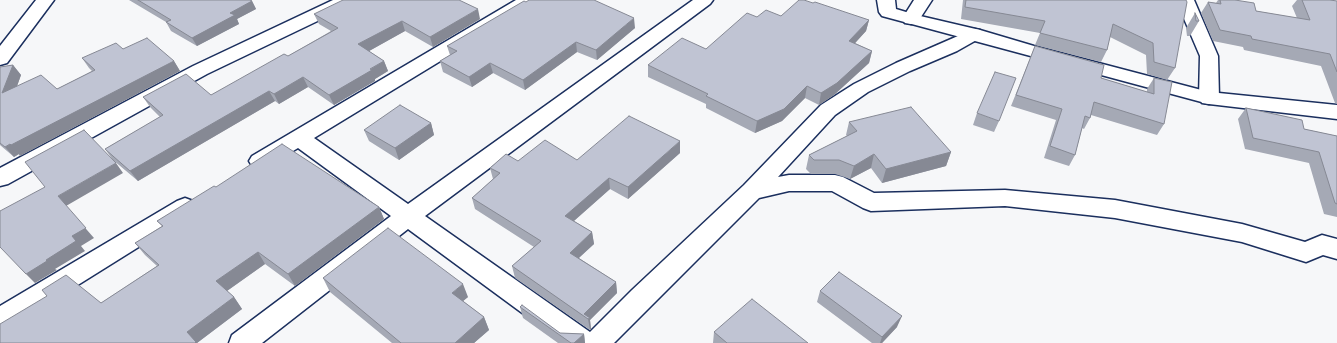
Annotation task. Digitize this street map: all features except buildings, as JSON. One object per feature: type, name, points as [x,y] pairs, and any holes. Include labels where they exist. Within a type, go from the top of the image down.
[{"type":"street","points":[[0,58],[45,0]]},
{"type":"street","points":[[0,178],[200,70],[347,0]]},
{"type":"street","points":[[244,171],[528,0]]},
{"type":"street","points":[[242,343],[409,217],[704,0]]},
{"type":"street","points":[[886,0],[888,12],[911,19],[974,34],[1103,71],[1209,98],[1337,112]]},
{"type":"street","points":[[911,19],[923,0]]},
{"type":"street","points":[[1185,0],[1209,56],[1209,98]]},
{"type":"street","points":[[1333,0],[1337,1]]},
{"type":"street","points":[[597,343],[641,298],[752,192],[828,110],[861,88],[903,67],[950,47],[974,34]]},
{"type":"street","points":[[298,138],[584,343]]},
{"type":"street","points":[[752,192],[789,184],[835,183],[871,202],[938,202],[1005,198],[1115,209],[1242,233],[1306,252],[1322,245],[1337,249]]},
{"type":"street","points":[[0,320],[204,196]]}]
